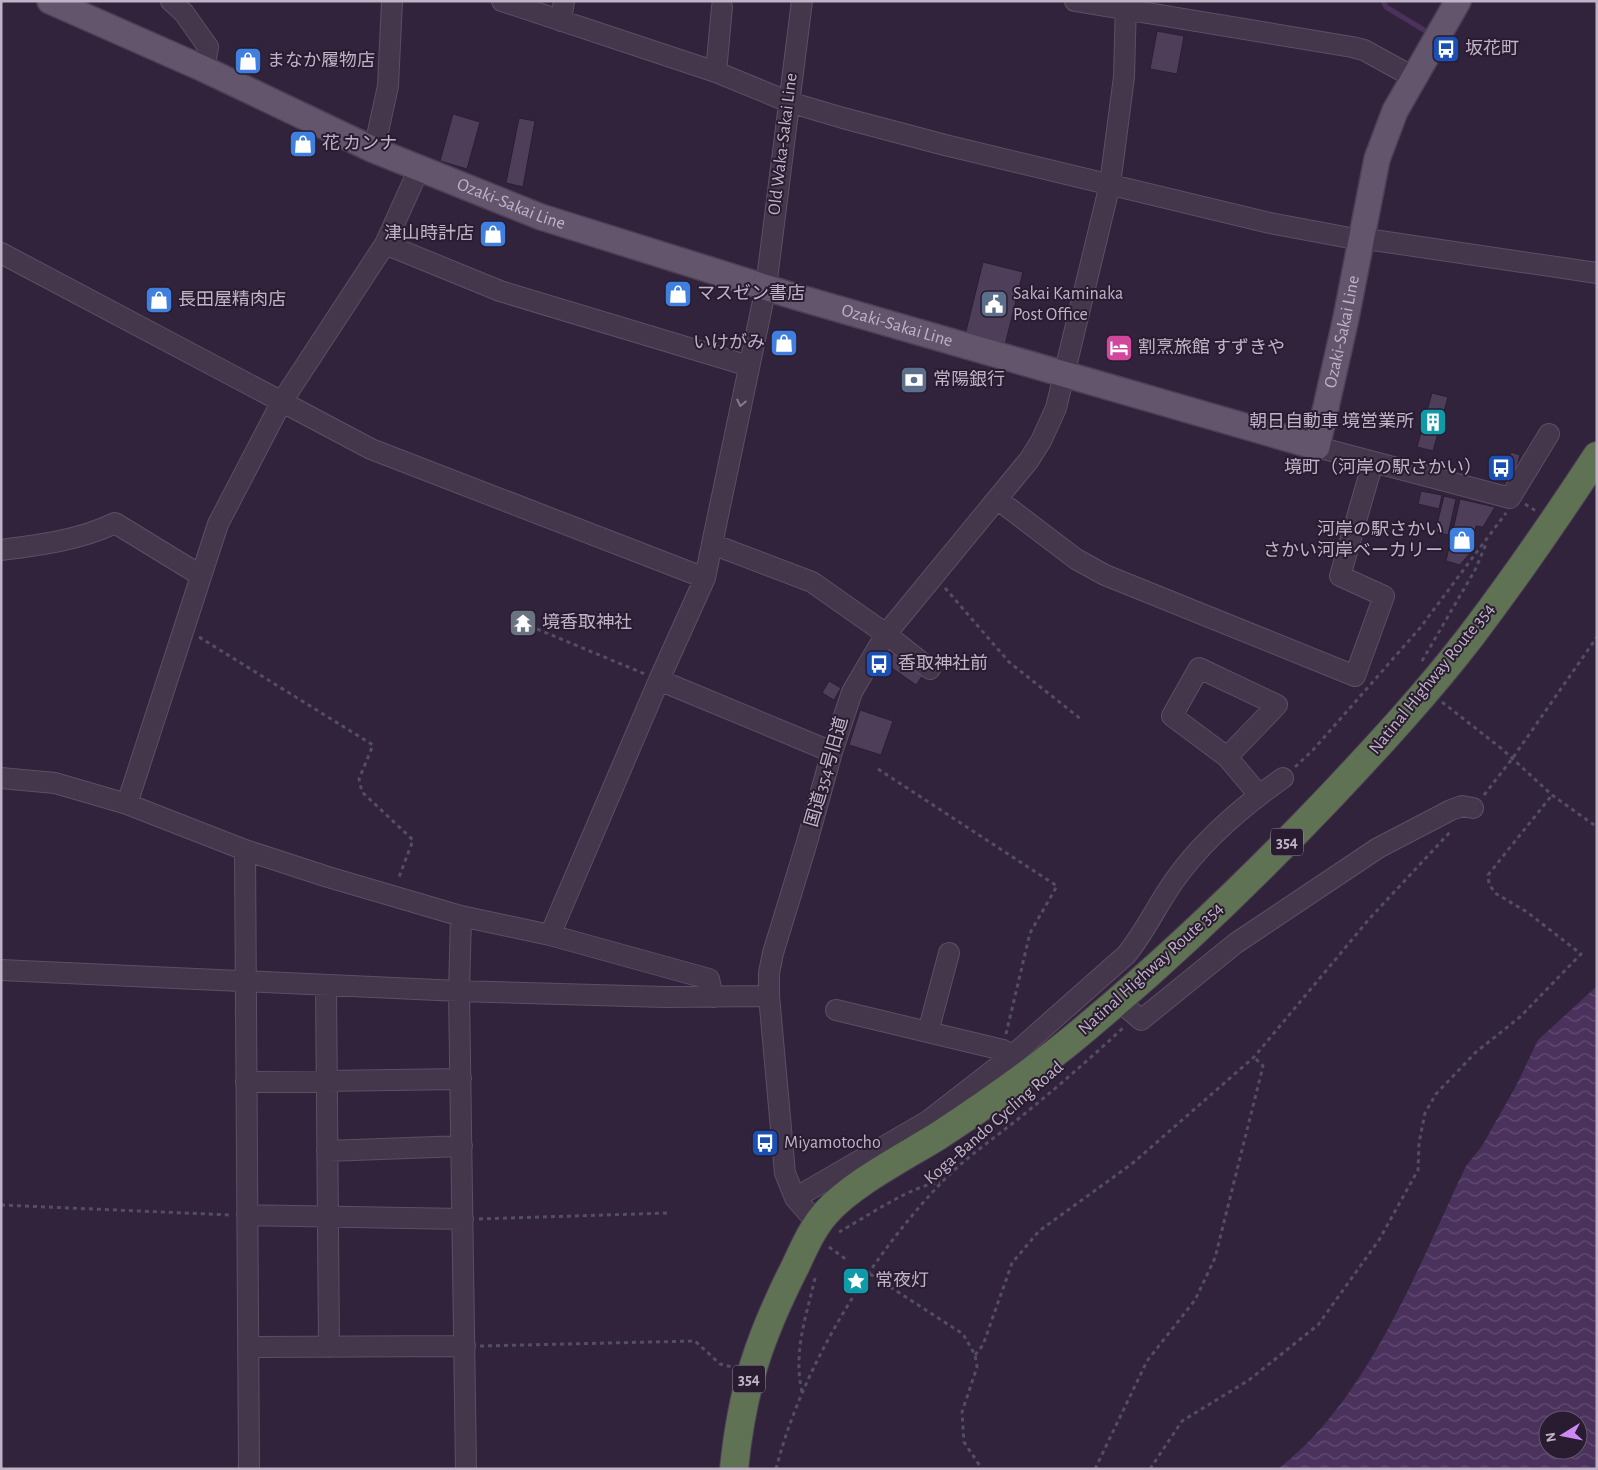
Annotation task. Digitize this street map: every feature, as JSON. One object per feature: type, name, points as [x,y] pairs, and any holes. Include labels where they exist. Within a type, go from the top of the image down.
[{"type":"highway","name":"Natinal Highway Route 354","points":[[734,1469],[743,1402],[761,1339],[780,1294],[821,1236],[828,1211],[852,1190],[983,1107],[1024,1077],[1118,1000],[1251,879],[1366,759],[1469,638],[1552,523],[1597,456]]},
{"type":"main road","name":"Ozaki-Sakai Line","points":[[50,1],[204,69],[374,150],[541,216],[766,287],[1317,448],[1346,318],[1377,159],[1395,111],[1458,1]]},
{"type":"street","points":[[171,1],[184,13],[208,47],[204,69]]},
{"type":"street","points":[[374,150],[388,86],[392,1]]},
{"type":"street","points":[[502,1],[562,11],[788,102],[945,145],[1270,223],[1361,239],[1597,273]]},
{"type":"street","name":"Old Waka-Sakai Line","points":[[550,935],[659,680],[705,578],[766,287],[802,1]]},
{"type":"street","points":[[1075,1],[1126,6],[1352,47],[1364,50],[1413,78]]},
{"type":"street","name":"国道354号旧道","points":[[821,1236],[795,1198],[787,1182],[784,1168],[769,996],[769,972],[773,953],[832,752],[852,692],[886,634],[1029,460],[1041,441],[1056,408],[1110,184],[1124,77],[1126,6]]},
{"type":"street","points":[[716,72],[722,7]]},
{"type":"street","points":[[128,804],[200,575],[218,524],[281,403],[385,244],[418,169]]},
{"type":"street","points":[[385,244],[500,291],[749,366]]},
{"type":"street","points":[[1,253],[371,449],[705,578]]},
{"type":"street","points":[[1317,448],[1373,462],[1512,503],[1549,434]]},
{"type":"street","points":[[998,499],[1076,559],[1104,575],[1355,676],[1384,596],[1340,576],[1373,462]]},
{"type":"street","points":[[1,550],[47,544],[97,532],[115,523],[200,575]]},
{"type":"street","points":[[712,544],[812,582],[886,634],[930,669]]},
{"type":"street","points":[[1227,756],[1277,705],[1199,668],[1172,716],[1227,756],[1259,795]]},
{"type":"street","points":[[659,680],[832,752]]},
{"type":"street","points":[[1,778],[55,783],[128,804],[245,850],[392,896],[462,916],[550,935],[709,979],[713,997]]},
{"type":"street","points":[[795,1198],[928,1120],[1126,955],[1175,880],[1221,829],[1259,795],[1283,778]]},
{"type":"street","points":[[1118,1000],[1141,1020],[1236,942],[1378,848],[1451,810],[1462,806],[1473,808]]},
{"type":"street","points":[[245,850],[249,1469]]},
{"type":"street","points":[[462,916],[459,991],[464,1220],[466,1469]]},
{"type":"street","points":[[928,1032],[949,953]]},
{"type":"street","points":[[1,970],[459,991],[713,997],[769,996]]},
{"type":"street","points":[[326,985],[329,1346]]},
{"type":"street","points":[[836,1010],[1008,1052]]},
{"type":"street","points":[[246,1082],[461,1079]]},
{"type":"street","points":[[328,1151],[462,1146]]},
{"type":"street","points":[[247,1215],[464,1220]]},
{"type":"street","points":[[248,1347],[465,1346]]},
{"type":"path","points":[[1283,778],[1313,750],[1420,628],[1489,538],[1512,503],[1542,515]]},
{"type":"path","points":[[1421,663],[1475,570],[1489,538]]},
{"type":"path","points":[[934,576],[1009,662],[1082,720]]},
{"type":"path","points":[[184,627],[373,746],[359,779],[362,792],[412,840],[392,896]]},
{"type":"path","points":[[537,629],[659,680]]},
{"type":"path","points":[[975,1355],[983,1345],[1012,1263],[1039,1231],[1133,1162],[1254,1057],[1370,918],[1473,808],[1512,759],[1597,636]]},
{"type":"path","points":[[1446,705],[1502,749],[1552,795],[1597,827]]},
{"type":"path","points":[[878,769],[1057,886],[1030,933],[1008,1052]]},
{"type":"path","points":[[1150,1469],[1182,1421],[1249,1380],[1318,1325],[1378,1240],[1418,1170],[1419,1143],[1425,1113],[1436,1094],[1476,1052],[1520,1017],[1581,954],[1527,912],[1495,893],[1489,884],[1488,875],[1552,795]]},
{"type":"path","name":"Koga-Bando Cycling Road","points":[[776,1469],[810,1373],[848,1307],[889,1245],[941,1183],[1110,1040]]},
{"type":"path","points":[[1096,1469],[1147,1361],[1194,1300],[1215,1258],[1263,1066],[1254,1057]]},
{"type":"path","points":[[821,1236],[838,1232],[897,1199],[931,1183],[941,1183]]},
{"type":"path","points":[[1,1205],[247,1215]]},
{"type":"path","points":[[464,1220],[667,1213]]},
{"type":"path","points":[[832,1250],[847,1260]]},
{"type":"path","points":[[802,1393],[797,1373],[797,1356],[816,1274]]},
{"type":"path","points":[[870,1274],[963,1334],[975,1355],[977,1367],[962,1412],[964,1442],[982,1469]]},
{"type":"path","points":[[465,1346],[695,1340],[720,1364],[751,1370]]},
{"type":"water","points":[[1597,986],[1597,1469],[1278,1469],[1310,1440],[1339,1407],[1364,1369],[1388,1330],[1466,1166],[1482,1146],[1517,1084],[1538,1040]]},
{"type":"building","points":[[1157,31],[1184,36],[1177,74],[1150,69]]},
{"type":"building","points":[[453,114],[480,122],[467,169],[440,161]]},
{"type":"building","points":[[519,118],[535,121],[523,187],[506,183]]},
{"type":"building","points":[[983,262],[1023,272],[1005,345],[965,335]]},
{"type":"building","name":"朝日自動車 境営業所","points":[[1432,393],[1448,397],[1433,451],[1417,447]]},
{"type":"building","points":[[1511,452],[1520,455],[1513,481],[1504,478]]},
{"type":"building","points":[[1421,491],[1442,495],[1439,509],[1418,504]]},
{"type":"building","points":[[1444,496],[1456,499],[1448,535],[1435,532]]},
{"type":"building","name":"河岸の駅さかい さかい河岸ベーカリー","points":[[1460,499],[1495,507],[1483,527],[1476,526],[1471,552],[1460,565],[1446,561]]},
{"type":"building","points":[[895,651],[925,672],[916,685],[886,664]]},
{"type":"building","points":[[829,681],[841,688],[834,700],[822,693]]},
{"type":"building","points":[[860,710],[893,721],[881,755],[849,745]]},
{"type":"waterway","points":[[1383,1],[1386,7],[1424,30]]},
{"type":"place","name":"坂花町","points":[[1446,49]]},
{"type":"place","name":"まなか履物店","points":[[248,61]]},
{"type":"place","name":"花 カンナ","points":[[303,144]]},
{"type":"place","name":"津山時計店","points":[[493,234]]},
{"type":"place","name":"マスゼン書店","points":[[678,294]]},
{"type":"place","name":"長田屋精肉店","points":[[159,300]]},
{"type":"place","name":"Sakai Kaminaka Post Office","points":[[994,304]]},
{"type":"place","name":"いけがみ","points":[[784,343]]},
{"type":"place","name":"割烹旅館 すずきや","points":[[1119,348]]},
{"type":"place","name":"常陽銀行","points":[[914,380]]},
{"type":"place","name":"朝日自動車 境営業所","points":[[1433,422]]},
{"type":"place","name":"境町（河岸の駅さかい）","points":[[1501,468]]},
{"type":"place","name":"河岸の駅さかい さかい河岸ベーカリー","points":[[1462,540]]},
{"type":"place","name":"境香取神社","points":[[523,623]]},
{"type":"place","name":"香取神社前","points":[[879,664]]},
{"type":"place","name":"Miyamotocho","points":[[765,1143]]},
{"type":"place","name":"常夜灯","points":[[856,1281]]}]
